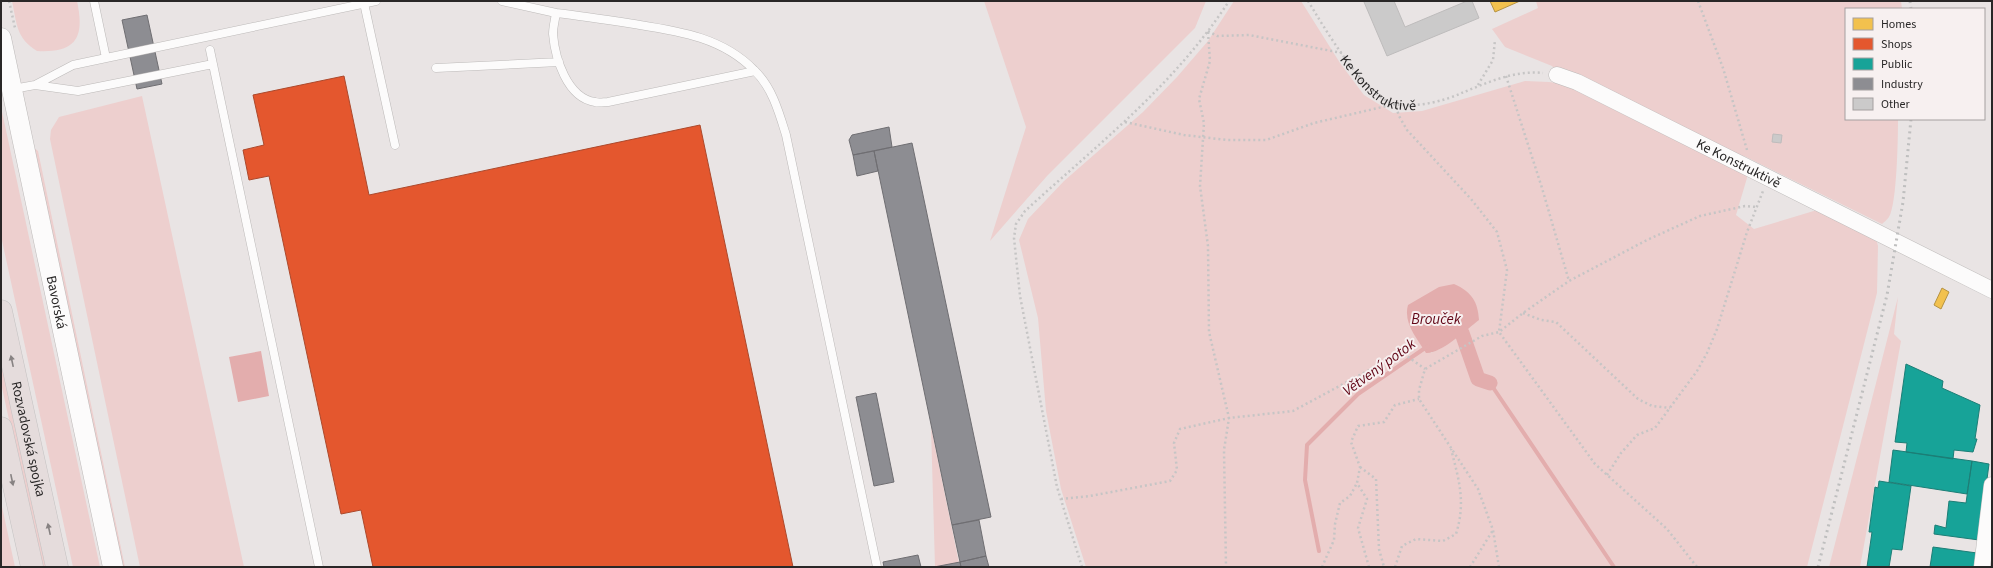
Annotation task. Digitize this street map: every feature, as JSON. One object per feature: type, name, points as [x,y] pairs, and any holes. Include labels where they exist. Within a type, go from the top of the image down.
[{"type":"highway","name":"Rozvadovská spojka","points":[[1,311],[57,567]]},
{"type":"highway","name":"Rozvadovská spojka","points":[[1,428],[32,567]]},
{"type":"street","name":"Bavorská","points":[[1,38],[114,567]]},
{"type":"street","name":"Ke Konstruktivě","points":[[1557,75],[1577,82],[1992,290]]},
{"type":"street","points":[[1986,562],[1992,485]]},
{"type":"lane","points":[[94,1],[106,58]]},
{"type":"lane","points":[[12,90],[35,85],[73,65],[376,1]]},
{"type":"lane","points":[[502,1],[556,12],[682,31],[704,38],[723,46],[755,71],[768,89],[778,109],[786,135],[877,567]]},
{"type":"lane","points":[[364,4],[395,145]]},
{"type":"lane","points":[[556,12],[553,34],[559,62],[572,87],[584,97],[595,102],[608,102],[755,71]]},
{"type":"lane","points":[[210,50],[319,567]]},
{"type":"lane","points":[[436,68],[559,62]]},
{"type":"lane","points":[[35,85],[78,91],[213,64]]},
{"type":"path","points":[[1082,567],[1057,487],[1020,296],[1014,238],[1016,224],[1025,211],[1157,92],[1208,31],[1228,1]]},
{"type":"path","name":"Ke Konstruktivě","points":[[1308,1],[1342,53],[1363,81],[1381,98],[1395,104],[1420,104],[1446,99],[1506,76],[1536,72],[1557,75]]},
{"type":"path","points":[[1698,1],[1723,68],[1747,149]]},
{"type":"path","points":[[1208,31],[1217,36],[1248,35],[1342,53]]},
{"type":"path","points":[[1208,31],[1210,61],[1199,100],[1204,123],[1200,186],[1208,246],[1209,332],[1229,418],[1224,450],[1226,567]]},
{"type":"path","points":[[1478,86],[1493,60],[1495,40]]},
{"type":"path","points":[[1506,76],[1542,188],[1569,281]]},
{"type":"path","points":[[1125,122],[1203,137],[1227,140],[1266,140],[1314,123],[1395,104],[1399,116],[1407,130],[1471,199],[1497,232],[1507,270],[1499,332],[1595,464],[1667,529],[1697,567]]},
{"type":"path","points":[[1607,475],[1621,453],[1637,435],[1655,428],[1697,371],[1707,353],[1717,329],[1747,232],[1769,178]]},
{"type":"path","points":[[1499,567],[1492,530],[1478,489],[1419,399],[1419,390],[1425,369],[1482,336],[1499,332],[1523,313],[1569,281],[1647,240],[1700,216],[1745,206],[1757,207]]},
{"type":"path","points":[[1523,313],[1541,320],[1556,322],[1638,399],[1652,406],[1670,408]]},
{"type":"path","points":[[1061,499],[1090,496],[1170,481],[1177,470],[1174,443],[1180,429],[1229,418],[1293,411],[1404,354],[1425,369]]},
{"type":"path","points":[[1322,567],[1334,540],[1335,524],[1340,503],[1350,496],[1357,483],[1360,467],[1351,442],[1358,426],[1384,422],[1395,405],[1419,399]]},
{"type":"path","points":[[1395,567],[1402,546],[1416,539],[1443,541],[1456,534],[1461,516],[1460,484],[1450,446]]},
{"type":"path","points":[[1360,467],[1376,479],[1379,549],[1384,567]]},
{"type":"path","points":[[1357,483],[1366,498],[1358,528],[1369,567]]},
{"type":"path","points":[[1470,567],[1492,530]]},
{"type":"shaded area","points":[[12,1],[77,1],[80,25],[75,41],[69,46],[61,49],[37,51],[25,41],[18,30]]},
{"type":"shaded area","points":[[984,1],[1206,1],[1195,28],[1047,176],[990,241],[1026,127]]},
{"type":"shaded area","points":[[1234,1],[1301,1],[1340,63],[1364,95],[1393,113],[1422,111],[1525,81],[1570,85],[1552,66],[1505,47],[1492,29],[1538,8],[1536,1],[1901,1],[1902,8],[1845,8],[1845,120],[1898,120],[1894,199],[1889,217],[1882,224],[1744,156],[1747,178],[1736,215],[1754,229],[1817,210],[1876,239],[1878,246],[1877,293],[1807,567],[1086,567],[1061,489],[1046,411],[1038,318],[1019,240],[1028,219],[1064,181],[1143,112],[1177,77],[1208,41]],"holes":[[[1408,305],[1445,346],[1431,353]]]},
{"type":"shaded area","points":[[142,96],[244,567],[140,567],[50,139],[51,130],[59,117]]},
{"type":"shaded area","points":[[1,107],[100,567],[73,567],[1,236]]},
{"type":"shaded area","points":[[34,148],[38,151],[125,567],[122,567]]},
{"type":"shaded area","points":[[1898,297],[1894,334],[1901,341],[1860,567],[1829,567]]},
{"type":"shaded area","points":[[1,351],[48,567],[41,567],[1,383]]},
{"type":"shaded area","points":[[931,427],[959,563],[938,567],[935,567]]},
{"type":"shaded area","points":[[1,502],[15,567],[1,567]]},
{"type":"water","name":"Brouček","points":[[1454,284],[1465,290],[1473,298],[1477,308],[1479,320],[1439,350],[1426,353],[1409,324],[1407,318],[1408,305],[1439,287]]},
{"type":"water","points":[[261,351],[269,396],[238,402],[229,357]]},
{"type":"building: Homes","points":[[1490,1],[1520,1],[1495,12]]},
{"type":"building: Homes","points":[[1942,288],[1949,292],[1941,309],[1934,305]]},
{"type":"building: Shops","points":[[344,76],[369,195],[700,125],[793,567],[373,567],[361,510],[341,514],[269,176],[249,180],[243,150],[264,145],[253,95]]},
{"type":"building: Public","points":[[1906,364],[1943,381],[1942,388],[1980,405],[1975,439],[1977,439],[1973,452],[1954,450],[1953,459],[1906,452],[1907,443],[1895,442]]},
{"type":"building: Public","points":[[1893,450],[1972,461],[1967,494],[1889,482]]},
{"type":"building: Public","points":[[1972,461],[1989,464],[1979,540],[1934,534],[1935,525],[1946,528],[1949,501],[1966,503]]},
{"type":"building: Public","points":[[1879,481],[1911,486],[1902,550],[1892,549],[1889,567],[1867,567],[1872,532],[1869,532],[1875,487],[1878,488]]},
{"type":"building: Public","points":[[1933,547],[1977,553],[1975,567],[1930,567]]},
{"type":"building: Industry","points":[[147,15],[162,84],[137,89],[122,20]]},
{"type":"building: Industry","points":[[889,127],[892,147],[853,155],[849,140],[852,135]]},
{"type":"building: Industry","points":[[912,143],[991,517],[952,525],[874,151]]},
{"type":"building: Industry","points":[[874,151],[878,171],[857,176],[853,155]]},
{"type":"building: Industry","points":[[876,393],[894,482],[874,486],[856,397]]},
{"type":"building: Industry","points":[[979,520],[986,556],[960,562],[952,525]]},
{"type":"building: Industry","points":[[918,555],[921,567],[884,567],[883,562]]},
{"type":"building: Industry","points":[[986,556],[989,567],[961,567],[960,562]]},
{"type":"building: Industry","points":[[960,562],[961,567],[934,567]]},
{"type":"building: Other","points":[[1394,1],[1405,27],[1467,1],[1472,1],[1479,18],[1387,56],[1364,2]]},
{"type":"building: Other","points":[[1773,134],[1782,135],[1781,143],[1772,142]]},
{"type":"waterway","name":"Větvený potok","points":[[1462,333],[1478,379],[1490,383]]},
{"type":"waterway","name":"Větvený potok","points":[[1319,551],[1305,480],[1307,445],[1358,394],[1428,346]]},
{"type":"waterway","name":"Větvený potok","points":[[1490,383],[1614,567]]},
{"type":"railway","points":[[1910,1],[1911,8]]},
{"type":"railway","points":[[1818,567],[1887,295],[1903,202],[1911,120]]}]
